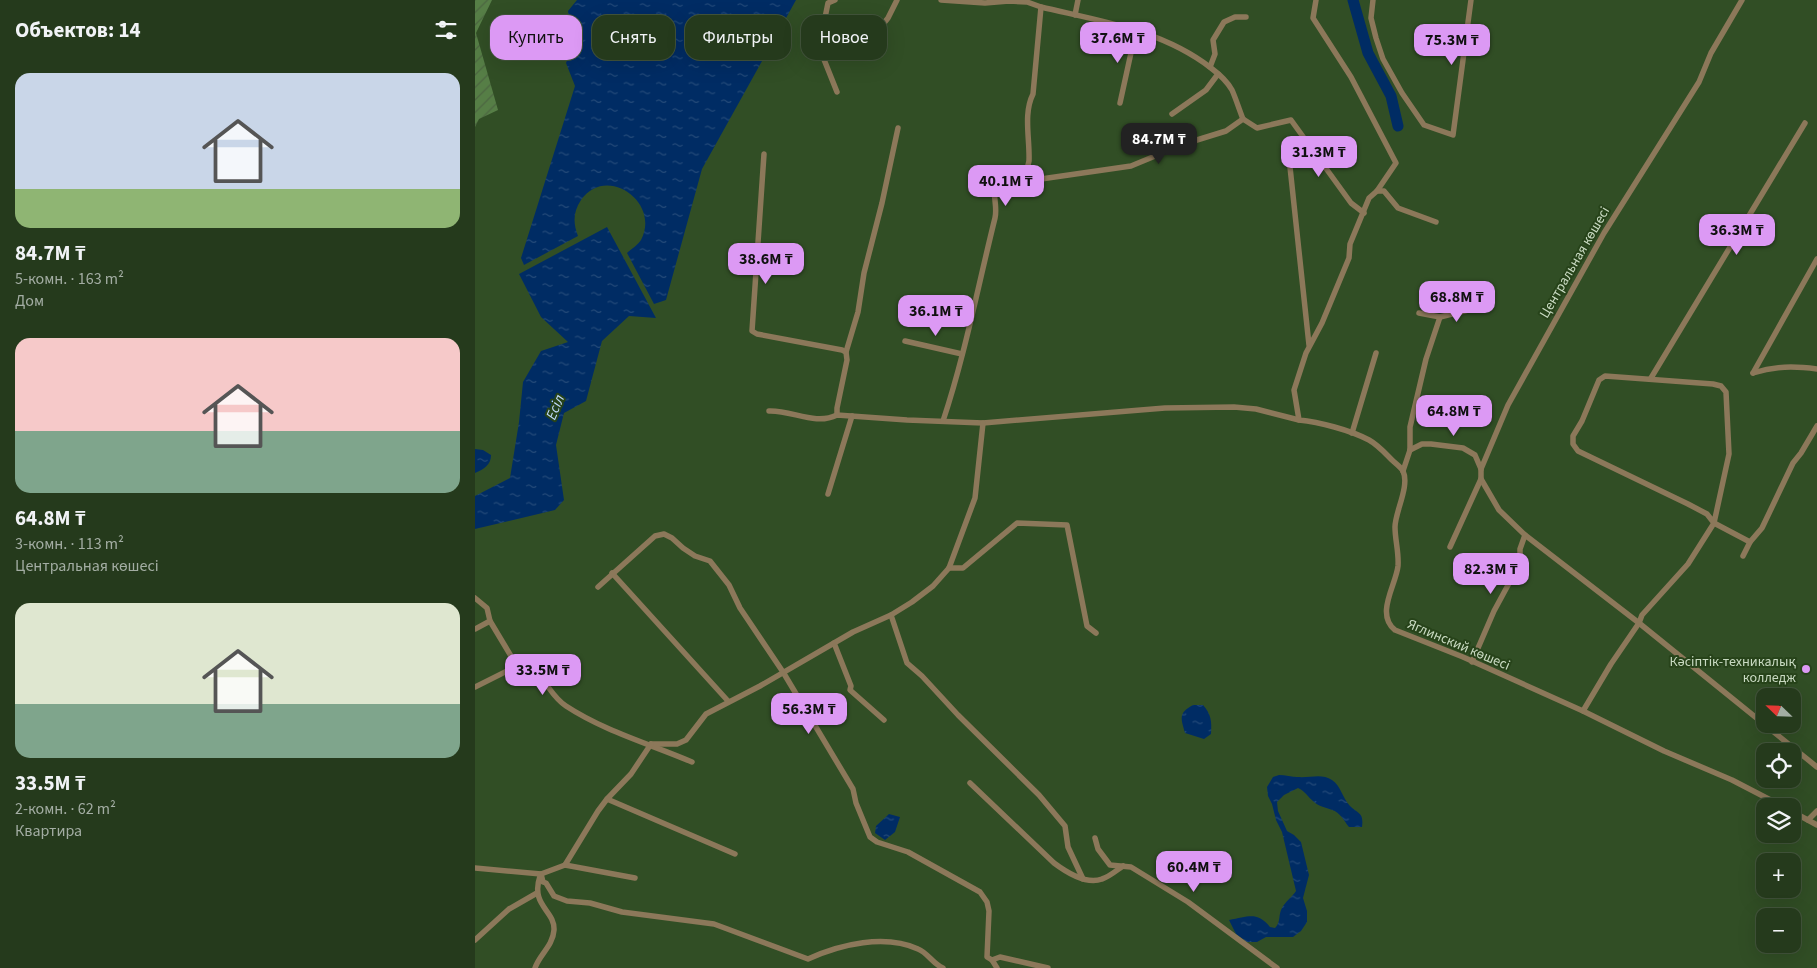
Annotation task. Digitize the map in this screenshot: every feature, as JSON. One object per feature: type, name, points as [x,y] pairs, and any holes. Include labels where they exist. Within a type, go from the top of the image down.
[{"type":"street","points":[[835,0],[828,3],[819,47],[837,92]]},
{"type":"street","points":[[887,19],[897,0]]},
{"type":"street","points":[[941,0],[985,3],[1027,2],[1041,8],[1136,30],[1162,39],[1193,54],[1218,74],[1231,89],[1243,119],[1257,128],[1291,120],[1351,203],[1364,213]]},
{"type":"street","points":[[1075,15],[1078,0]]},
{"type":"street","points":[[1299,420],[1294,390],[1309,345],[1322,323],[1339,284],[1349,258],[1350,244],[1369,198],[1377,191],[1396,163],[1351,77],[1313,18],[1316,0]]},
{"type":"street","points":[[1373,0],[1371,18],[1376,38],[1383,59],[1402,93],[1424,125],[1453,135],[1471,0]]},
{"type":"street","name":"Центральная көшесі","points":[[1449,546],[1481,479],[1481,469],[1508,405],[1604,233],[1699,82],[1711,53],[1742,0]]},
{"type":"street","points":[[1025,176],[1029,161],[1027,135],[1029,101],[1033,94],[1041,8]]},
{"type":"street","points":[[1210,67],[1215,54],[1213,40],[1224,22],[1235,17],[1245,18]]},
{"type":"street","points":[[1120,103],[1136,30]]},
{"type":"street","points":[[1172,114],[1206,90],[1218,74]]},
{"type":"street","points":[[943,421],[957,379],[996,214],[993,188],[997,181],[1010,182],[1025,176],[1041,180],[1131,166],[1184,144],[1226,131],[1243,119]]},
{"type":"street","points":[[1651,378],[1805,123]]},
{"type":"street","points":[[837,415],[847,360],[846,352],[858,312],[864,274],[898,128]]},
{"type":"street","points":[[764,154],[752,331],[757,334],[846,352]]},
{"type":"street","points":[[1290,167],[1309,345]]},
{"type":"street","points":[[1377,191],[1384,191],[1398,208],[1436,222]]},
{"type":"street","points":[[1817,258],[1753,373],[1769,368],[1786,366],[1817,369]]},
{"type":"street","points":[[1419,313],[1440,317],[1468,310]]},
{"type":"street","points":[[769,411],[781,410],[799,416],[828,420],[837,415],[983,423],[1165,408],[1234,407],[1256,409],[1310,421],[1369,440],[1403,471],[1410,450],[1410,427],[1426,359],[1440,317]]},
{"type":"street","points":[[905,341],[962,354]]},
{"type":"street","points":[[1352,433],[1376,353]]},
{"type":"street","points":[[1583,711],[1611,664],[1639,623],[1641,615],[1688,564],[1714,523],[1729,454],[1726,392],[1721,386],[1651,378],[1605,376],[1599,380],[1582,421],[1573,436],[1573,444],[1578,451],[1707,514],[1714,523],[1750,542]]},
{"type":"street","points":[[828,494],[852,416]]},
{"type":"street","points":[[651,744],[677,744],[686,740],[706,714],[760,686],[853,632],[891,615],[933,586],[949,568],[975,498],[983,423]]},
{"type":"street","points":[[1743,556],[1750,542],[1762,528],[1793,463],[1817,426]]},
{"type":"street","points":[[1410,450],[1422,444],[1463,448],[1475,456],[1481,469]]},
{"type":"street","name":"Яглинский көшесі","points":[[1403,471],[1404,488],[1395,527],[1398,566],[1387,600],[1389,626],[1583,711],[1767,798]]},
{"type":"street","points":[[1481,479],[1499,510],[1525,535],[1639,623],[1817,767]]},
{"type":"street","points":[[949,568],[963,568],[1017,523],[1067,525],[1087,626],[1096,633]]},
{"type":"street","points":[[598,587],[655,536],[664,534],[695,556],[710,561],[729,585],[739,608],[783,672],[853,789],[856,803],[870,837],[877,842],[909,852],[980,892],[987,902],[989,911],[987,956],[997,968]]},
{"type":"street","points":[[1472,662],[1494,611],[1520,563],[1520,549],[1525,535]]},
{"type":"street","points":[[613,573],[727,702]]},
{"type":"street","points":[[475,598],[487,608],[490,621],[517,666]]},
{"type":"street","points":[[891,615],[907,663],[923,676],[958,715],[1039,796],[1065,826],[1068,847],[1083,879]]},
{"type":"street","points":[[475,629],[490,621]]},
{"type":"street","points":[[834,643],[851,686],[850,690],[884,720]]},
{"type":"street","points":[[475,686],[517,666],[534,670],[563,704],[595,723],[692,762]]},
{"type":"street","points":[[565,865],[607,799],[631,774],[651,744]]},
{"type":"street","points":[[970,783],[1068,874],[1083,879],[1102,880],[1123,866]]},
{"type":"street","points":[[607,799],[735,854]]},
{"type":"street","points":[[1808,820],[1817,811]]},
{"type":"street","points":[[1801,816],[1817,825]]},
{"type":"street","points":[[1095,838],[1098,848],[1110,865],[1131,867],[1188,902],[1277,968]]},
{"type":"street","points":[[475,868],[541,874],[565,865],[635,878]]},
{"type":"street","points":[[535,968],[553,939],[554,928],[537,893],[537,885],[541,874]]},
{"type":"street","points":[[541,874],[543,882],[546,883],[554,896],[567,901],[590,903],[622,912],[714,924],[808,959],[864,943],[899,942],[921,950],[936,965],[943,968]]},
{"type":"street","points":[[475,940],[509,909],[537,893]]},
{"type":"street","points":[[992,960],[1000,957],[1008,958],[1048,968]]},
{"type":"green space","points":[[475,0],[492,0],[476,33],[498,110],[479,119],[475,127]]},
{"type":"water","points":[[577,0],[796,0],[788,15],[685,15],[685,60],[763,60],[702,169],[666,300],[654,304],[627,253],[641,240],[645,226],[644,213],[637,201],[628,192],[616,187],[604,186],[592,190],[581,200],[576,209],[575,218],[578,236],[524,265],[521,258],[575,86],[566,63],[567,60],[582,60],[582,15],[569,15],[568,11]]},
{"type":"water","name":"Есіл","points":[[607,227],[656,318],[629,316],[602,341],[586,401],[564,413],[556,445],[564,500],[555,510],[475,529],[475,496],[510,478],[523,382],[541,351],[568,342],[541,317],[519,274]]},
{"type":"water","points":[[475,449],[483,450],[491,455],[490,461],[486,466],[475,473]]},
{"type":"water","points":[[1193,705],[1203,705],[1208,711],[1211,721],[1211,734],[1204,739],[1185,733],[1182,716]]},
{"type":"water","points":[[1279,775],[1298,777],[1320,776],[1332,780],[1348,803],[1360,814],[1362,827],[1349,827],[1335,811],[1316,804],[1298,788],[1284,795],[1277,802],[1278,811],[1287,831],[1301,842],[1309,875],[1303,898],[1307,911],[1307,922],[1301,931],[1293,937],[1266,937],[1257,942],[1247,942],[1236,934],[1229,920],[1252,916],[1261,919],[1270,927],[1275,928],[1282,908],[1296,891],[1282,832],[1268,796],[1267,787],[1273,777]]},
{"type":"water","points":[[889,814],[900,817],[895,832],[885,840],[875,833],[876,826]]},
{"type":"waterway","points":[[1353,0],[1368,53],[1391,96],[1398,126]]},
{"type":"place","name":"Кәсіптік-техникалық колледж","points":[[1806,669]]}]
